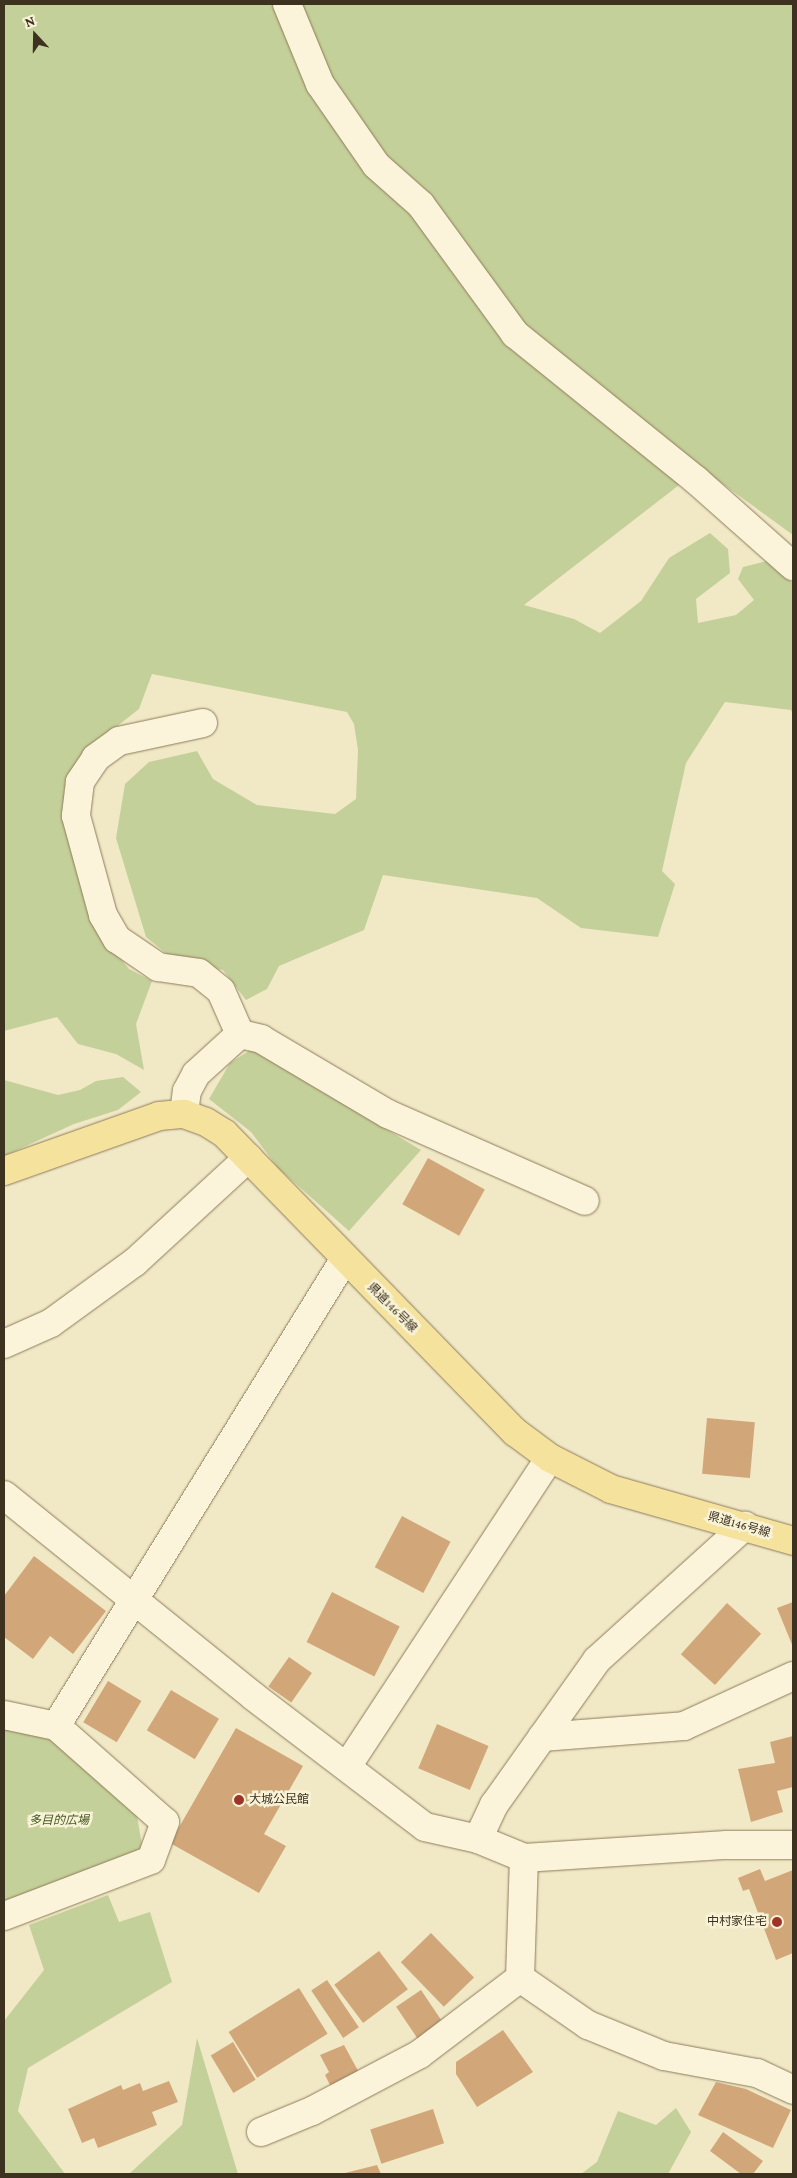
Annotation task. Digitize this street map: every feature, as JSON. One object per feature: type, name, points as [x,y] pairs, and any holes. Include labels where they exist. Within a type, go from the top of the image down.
[{"type":"main road","name":"県道146号線","points":[[184,1114],[225,1134],[344,1260],[515,1432],[550,1458],[611,1489],[745,1526],[788,1535]]},
{"type":"main road","points":[[4,1171],[137,1122],[184,1114]]},
{"type":"street","points":[[287,4],[326,92],[376,165],[421,205],[515,334],[696,480],[793,566]]},
{"type":"street","points":[[203,723],[118,741],[96,758],[80,782],[76,816],[103,915],[118,939],[158,967],[199,972],[221,991],[240,1034]]},
{"type":"street","points":[[184,1114],[187,1091],[196,1074],[240,1034]]},
{"type":"street","points":[[240,1034],[261,1039],[388,1114],[586,1201]]},
{"type":"street","points":[[4,1344],[51,1322],[136,1262],[248,1158]]},
{"type":"street","points":[[56,1726],[344,1260]]},
{"type":"street","points":[[348,1765],[550,1458]]},
{"type":"street","points":[[4,1495],[136,1598],[253,1696],[348,1765],[425,1827],[478,1839],[524,1858],[727,1845],[793,1844]]},
{"type":"street","points":[[478,1839],[494,1805],[597,1660],[745,1526]]},
{"type":"street","points":[[542,1737],[684,1726],[793,1676]]},
{"type":"street","points":[[4,1715],[56,1726],[165,1822],[151,1860],[4,1916]]},
{"type":"street","points":[[520,1978],[524,1858]]},
{"type":"street","points":[[520,1978],[596,2028],[664,2056],[757,2073],[793,2090]]},
{"type":"street","points":[[261,2132],[312,2111],[420,2054],[520,1978]]},
{"type":"green space","points":[[4,4],[793,4],[793,535],[701,468],[524,605],[574,619],[600,633],[641,601],[669,558],[710,533],[728,549],[730,573],[696,599],[698,623],[736,615],[754,600],[738,579],[743,567],[771,560],[793,584],[793,715],[791,710],[725,702],[686,763],[662,871],[675,884],[658,937],[581,928],[537,898],[383,875],[364,930],[279,966],[267,989],[246,1000],[223,970],[173,959],[146,937],[116,838],[125,784],[149,762],[197,751],[213,779],[257,805],[335,814],[356,799],[358,750],[354,724],[347,712],[152,674],[139,709],[93,745],[64,790],[76,864],[93,924],[129,969],[152,981],[136,1024],[144,1070],[116,1054],[78,1044],[57,1017],[4,1031]]},
{"type":"green space","points":[[252,1049],[421,1150],[349,1231],[278,1168],[251,1132],[209,1099],[230,1063]]},
{"type":"green space","points":[[123,1077],[141,1092],[118,1110],[74,1124],[4,1156],[4,1080],[58,1095],[80,1090],[96,1081]]},
{"type":"green space","name":"多目的広場","points":[[4,1726],[43,1733],[137,1816],[143,1851],[4,1901]]},
{"type":"green space","points":[[108,1895],[119,1922],[150,1912],[172,1982],[28,2068],[18,2111],[65,2174],[4,2174],[4,2021],[44,1970],[29,1925]]},
{"type":"green space","points":[[197,2038],[238,2174],[129,2174],[182,2125]]},
{"type":"green space","points":[[676,2108],[691,2132],[668,2174],[581,2174],[597,2162],[618,2111],[656,2125]]},
{"type":"building","points":[[428,1158],[485,1190],[459,1236],[402,1204]]},
{"type":"building","points":[[707,1418],[755,1422],[750,1478],[702,1474]]},
{"type":"building","points":[[402,1516],[451,1542],[423,1593],[375,1567]]},
{"type":"building","points":[[34,1556],[106,1611],[73,1654],[50,1636],[33,1659],[4,1637],[4,1596]]},
{"type":"building","points":[[332,1592],[400,1627],[374,1676],[307,1642]]},
{"type":"building","points":[[793,1602],[793,1647],[777,1608]]},
{"type":"building","points":[[727,1603],[761,1634],[715,1685],[681,1654]]},
{"type":"building","points":[[289,1657],[312,1673],[291,1703],[268,1686]]},
{"type":"building","points":[[108,1681],[141,1701],[117,1742],[83,1722]]},
{"type":"building","points":[[171,1690],[219,1719],[195,1759],[147,1730]]},
{"type":"building","points":[[437,1724],[489,1746],[470,1790],[418,1768]]},
{"type":"building","name":"大城公民館","points":[[236,1728],[303,1766],[264,1834],[286,1846],[259,1893],[170,1843]]},
{"type":"building","points":[[793,1736],[793,1787],[777,1791],[783,1812],[751,1822],[738,1769],[775,1763],[770,1742]]},
{"type":"building","name":"中村家住宅","points":[[760,1869],[765,1881],[793,1870],[793,1953],[776,1960],[749,1889],[743,1891],[738,1878]]},
{"type":"building","points":[[431,1933],[474,1978],[444,2007],[401,1962]]},
{"type":"building","points":[[379,1951],[408,1989],[363,2023],[334,1985]]},
{"type":"building","points":[[327,1980],[359,2027],[343,2038],[311,1991]]},
{"type":"building","points":[[299,1988],[328,2034],[257,2078],[229,2032]]},
{"type":"building","points":[[421,1990],[447,2028],[422,2045],[396,2007]]},
{"type":"building","points":[[503,2030],[533,2072],[477,2107],[456,2074],[456,2062]]},
{"type":"building","points":[[233,2042],[256,2080],[233,2093],[211,2055]]},
{"type":"building","points":[[344,2045],[362,2078],[334,2093],[325,2075],[329,2072],[320,2055]]},
{"type":"building","points":[[169,2081],[178,2102],[152,2112],[157,2125],[98,2148],[94,2138],[82,2143],[68,2109],[121,2085],[123,2090],[140,2083],[143,2091]]},
{"type":"building","points":[[716,2082],[746,2089],[791,2110],[773,2148],[698,2115]]},
{"type":"building","points":[[433,2109],[444,2143],[381,2164],[370,2129]]},
{"type":"building","points":[[723,2132],[763,2161],[753,2174],[741,2174],[710,2151]]},
{"type":"building","points":[[377,2165],[381,2174],[341,2174]]},
{"type":"place","name":"大城公民館","points":[[239,1800]]},
{"type":"place","name":"中村家住宅","points":[[777,1922]]}]
